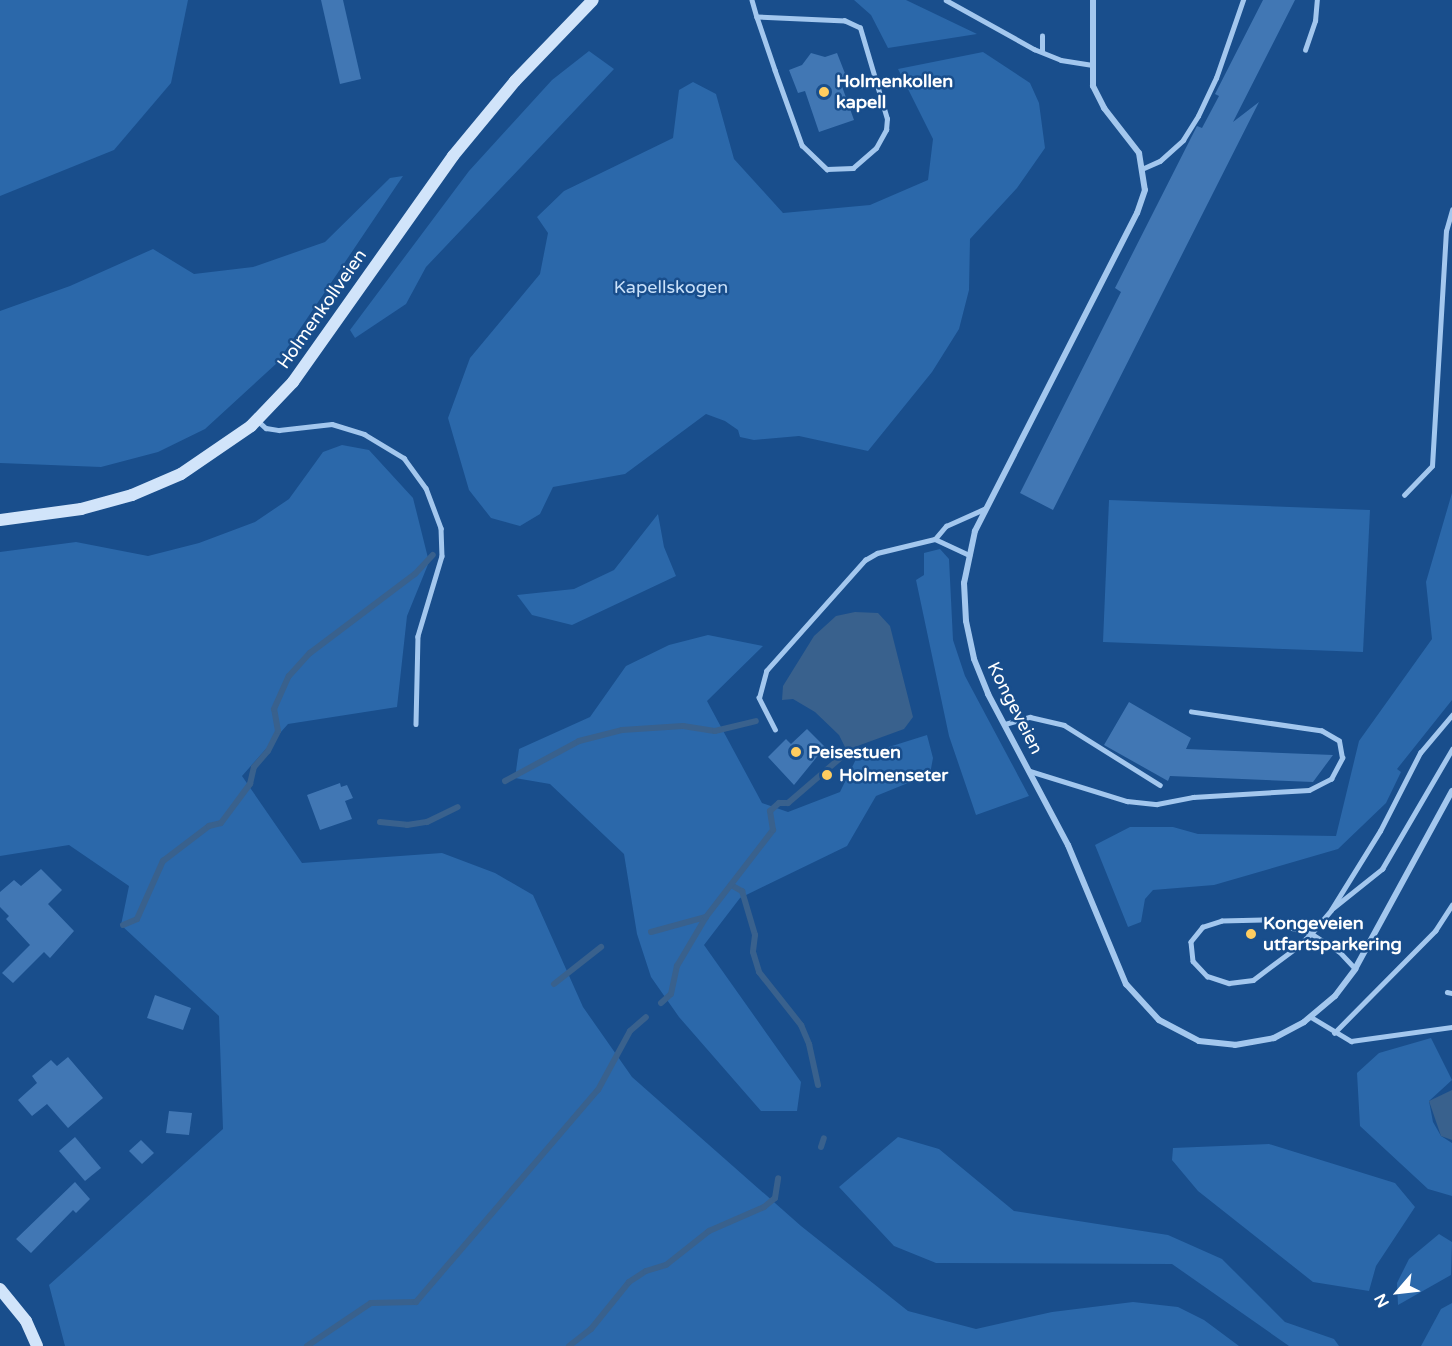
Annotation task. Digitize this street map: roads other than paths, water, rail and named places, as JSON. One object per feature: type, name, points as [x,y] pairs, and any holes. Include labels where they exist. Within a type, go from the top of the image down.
[{"type":"main road","name":"Holmenkollveien","points":[[0,520],[101,505],[157,486],[203,462],[257,420],[307,363],[453,156],[515,81],[593,0]]},
{"type":"main road","points":[[0,1289],[26,1322],[36,1346]]},
{"type":"street","name":"Kongeveien","points":[[1094,0],[1091,66],[1100,101],[1134,145],[1144,168],[1145,190],[1137,213],[984,509],[969,555],[964,592],[969,640],[982,680],[1068,845],[1119,971],[1150,1013],[1172,1029],[1199,1041],[1235,1045],[1275,1038],[1311,1017],[1355,969],[1452,791]]},
{"type":"lane","points":[[752,0],[757,17],[802,145],[827,170],[853,168],[876,148],[886,130],[887,119],[876,70],[860,28],[845,21],[757,17]]},
{"type":"lane","points":[[946,0],[1042,52],[1091,66]]},
{"type":"lane","points":[[1144,168],[1160,161],[1182,140],[1198,116],[1216,78],[1242,0]]},
{"type":"lane","points":[[1305,50],[1315,21],[1317,0]]},
{"type":"lane","points":[[988,23],[989,15]]},
{"type":"lane","points":[[1042,36],[1042,52]]},
{"type":"lane","points":[[1404,495],[1432,466],[1446,231],[1452,210]]},
{"type":"lane","points":[[257,420],[266,428],[279,430],[332,424],[364,434],[404,459],[426,488],[441,528],[442,556],[418,636],[416,724]]},
{"type":"lane","points":[[775,730],[759,698],[761,681],[772,662],[866,560],[877,553],[935,539],[946,526],[984,509]]},
{"type":"lane","points":[[935,539],[969,555]]},
{"type":"lane","points":[[1030,771],[1127,801],[1157,804],[1193,797],[1309,790],[1331,779],[1342,758],[1339,741],[1322,730],[1191,712]]},
{"type":"lane","points":[[1355,969],[1339,952],[1311,934],[1263,920],[1222,921],[1203,927],[1191,942],[1193,961],[1207,976],[1218,980],[1229,983],[1253,980],[1276,966],[1311,934],[1331,910],[1380,831],[1420,753],[1452,715]]},
{"type":"lane","points":[[1005,724],[1030,717],[1064,725],[1160,785]]},
{"type":"lane","points":[[1331,910],[1382,869],[1452,749]]},
{"type":"lane","points":[[1334,1033],[1435,931],[1452,905]]},
{"type":"lane","points":[[1311,1017],[1334,1033],[1351,1041],[1368,1041],[1452,1027]]},
{"type":"waterway","points":[[123,925],[137,919],[163,861],[209,826],[221,823],[250,784],[254,767],[268,751],[278,731],[274,709],[289,676],[310,653],[415,574],[433,555]]},
{"type":"waterway","points":[[505,781],[579,741],[622,730],[683,726],[715,731],[756,721]]},
{"type":"waterway","points":[[661,1003],[671,994],[677,966],[706,917],[773,830],[770,811],[779,803],[788,803],[852,748]]},
{"type":"waterway","points":[[380,822],[407,825],[427,822],[458,807]]},
{"type":"waterway","points":[[731,885],[742,891],[755,935],[753,952],[759,972],[801,1025],[809,1044],[818,1085]]},
{"type":"waterway","points":[[651,932],[706,917]]},
{"type":"waterway","points":[[554,984],[601,947]]},
{"type":"waterway","points":[[307,1346],[371,1303],[416,1302],[598,1090],[630,1031],[646,1017]]},
{"type":"waterway","points":[[821,1147],[824,1138]]},
{"type":"waterway","points":[[569,1346],[591,1329],[629,1282],[646,1271],[666,1265],[709,1231],[764,1207],[775,1198],[778,1178]]},
{"type":"place","name":"Holmenkollen kapell","points":[[824,92]]},
{"type":"place","name":"Peisestuen","points":[[796,752]]},
{"type":"place","name":"Holmenseter","points":[[827,775]]},
{"type":"place","name":"Kongeveien utfartsparkering","points":[[1251,934]]},
{"type":"park label","name":"Kapellskogen","points":[[671,287]]}]
